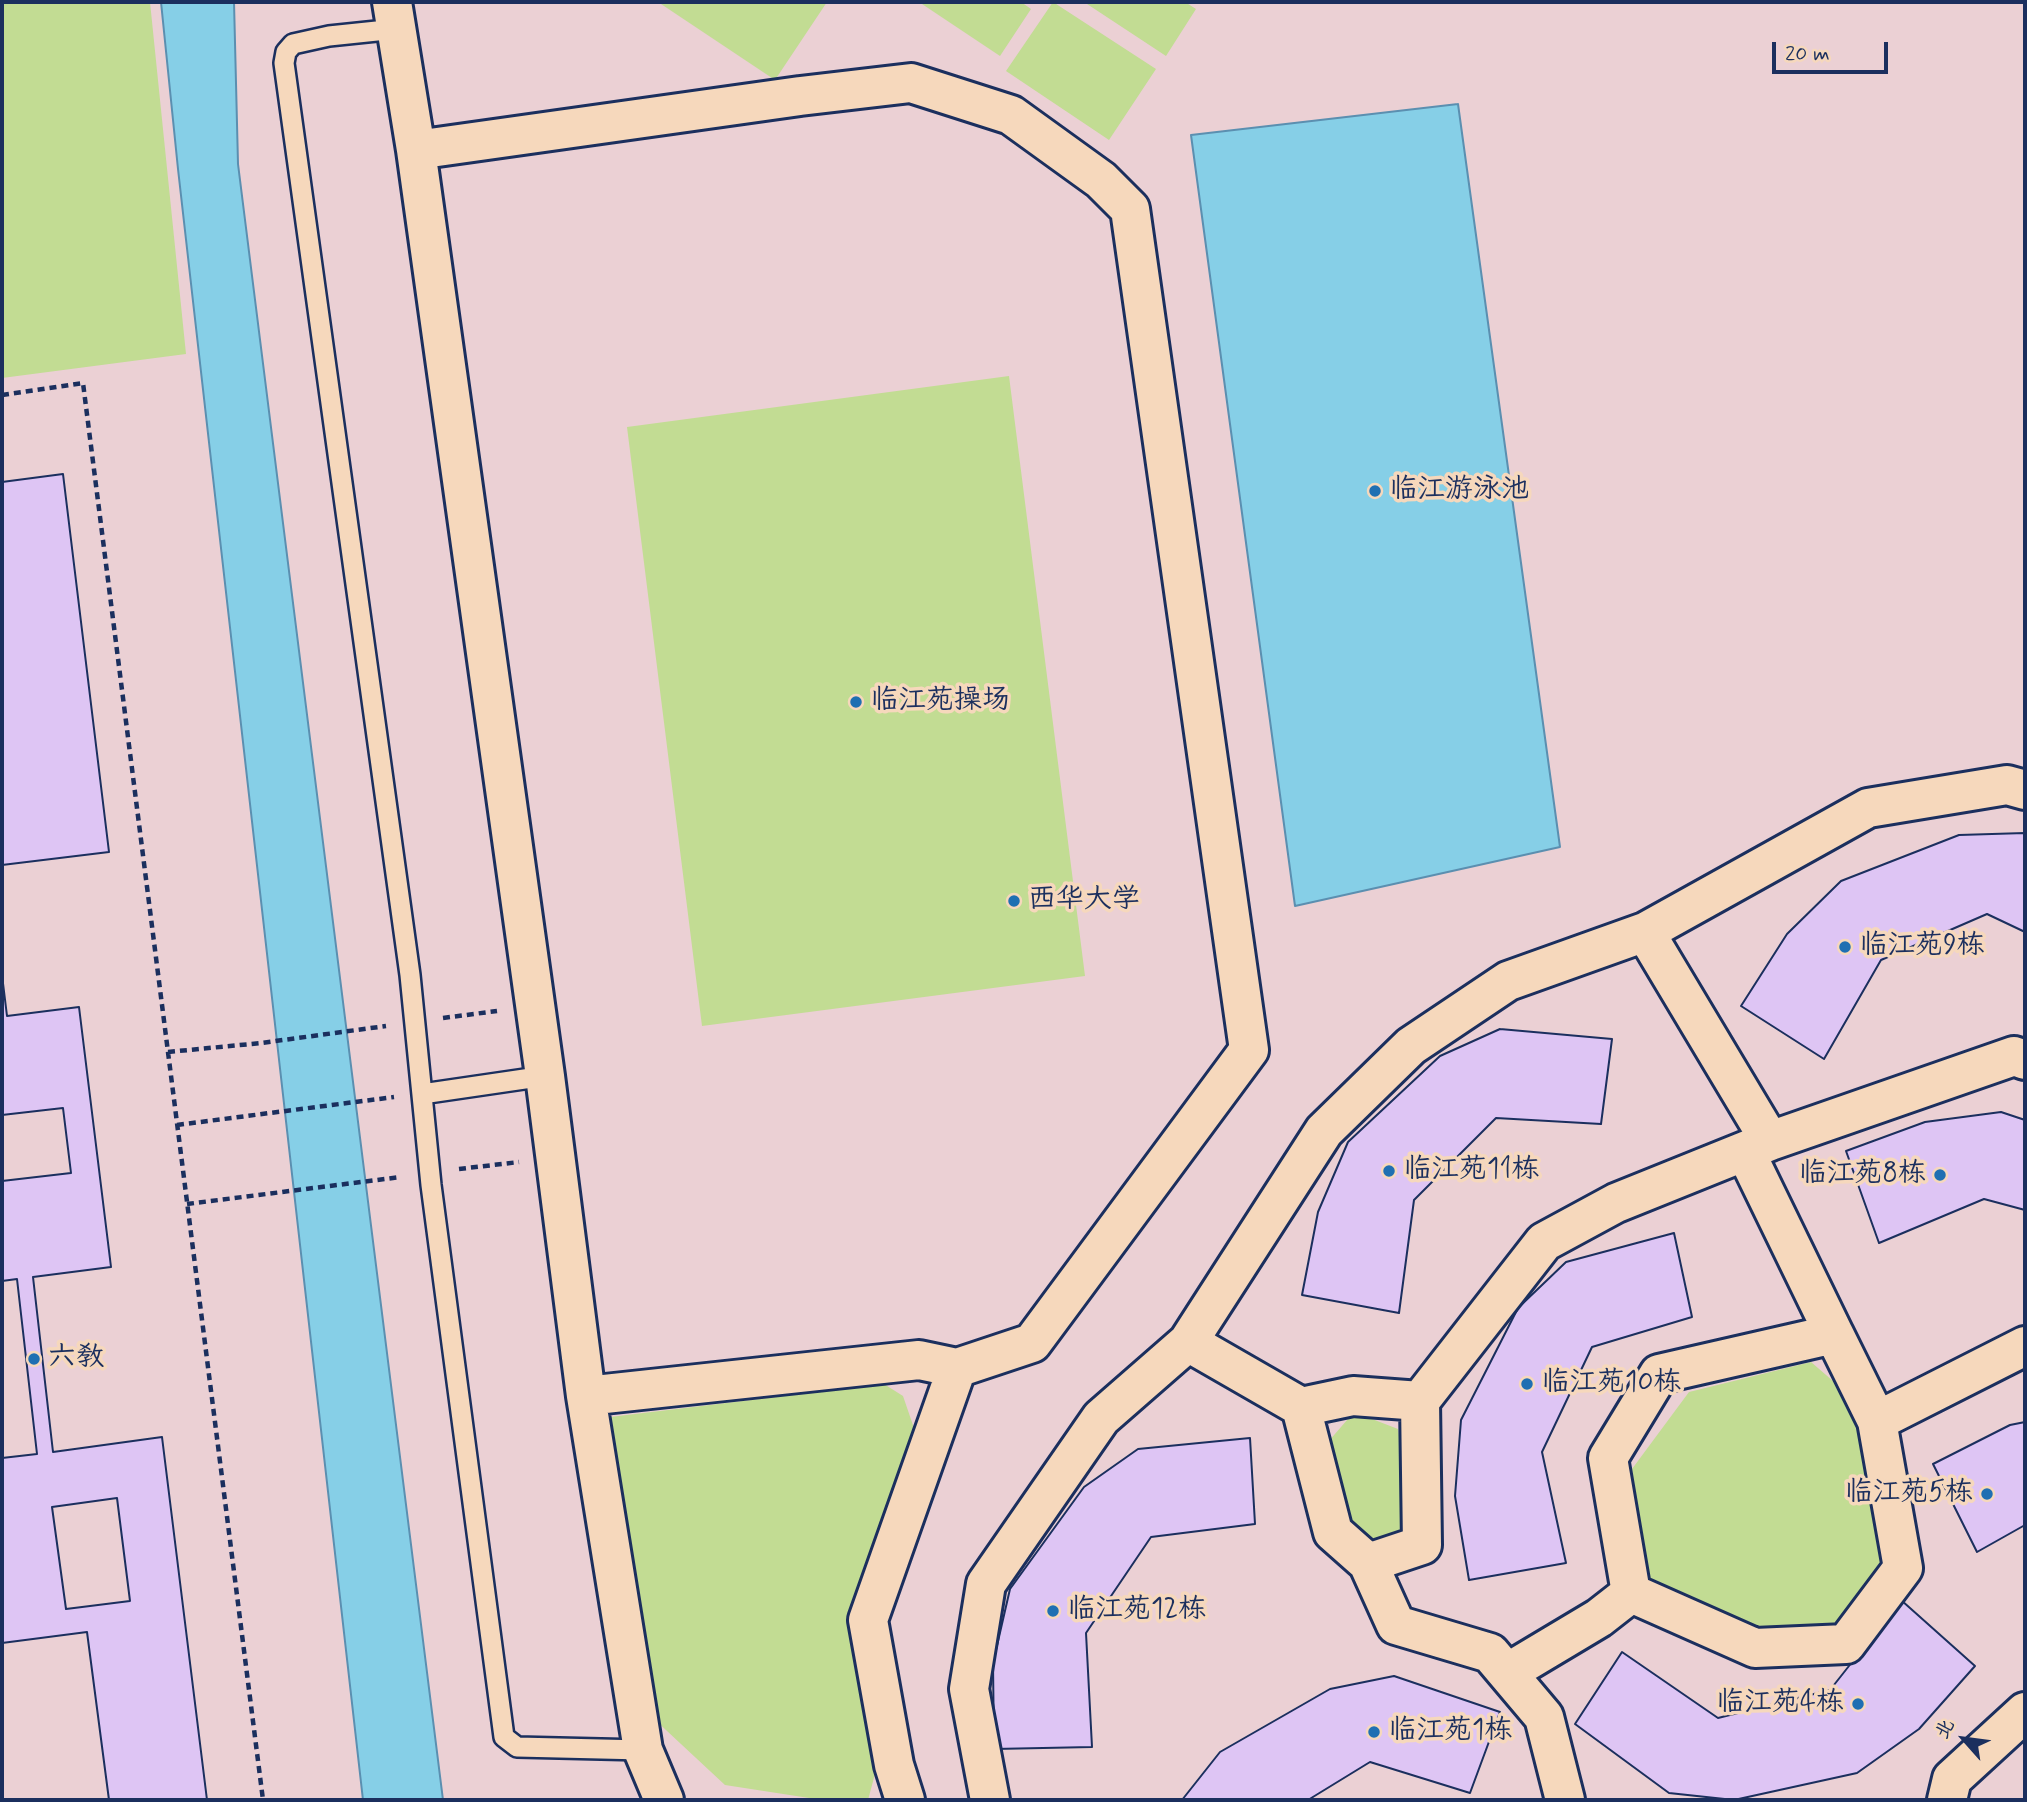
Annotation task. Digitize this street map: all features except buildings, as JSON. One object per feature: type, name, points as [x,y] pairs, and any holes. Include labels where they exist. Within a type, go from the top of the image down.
[{"type":"street","points":[[394,15],[416,150],[545,1076],[586,1396],[643,1750],[664,1800]]},
{"type":"street","points":[[416,150],[911,83],[1011,116],[1101,180],[1130,209],[1250,1050],[1032,1343],[957,1368],[919,1360],[586,1396]]},
{"type":"street","points":[[990,1800],[969,1689],[986,1584],[1101,1418],[1188,1342],[1324,1130],[1411,1046],[1508,981],[1645,932],[1868,808],[2007,785],[2025,790]]},
{"type":"street","points":[[1631,1594],[1755,1648],[1846,1643],[1903,1568],[1877,1421],[1834,1335],[1757,1146],[1645,932]]},
{"type":"street","points":[[1368,1563],[1422,1545],[1420,1401],[1544,1242],[1615,1203],[1757,1146],[2014,1056],[2025,1060]]},
{"type":"street","points":[[1631,1594],[1608,1458],[1659,1374],[1834,1335]]},
{"type":"street","points":[[1188,1342],[1301,1407],[1353,1396],[1420,1401]]},
{"type":"street","points":[[1877,1421],[2025,1346]]},
{"type":"street","points":[[905,1800],[894,1765],[868,1620],[957,1368]]},
{"type":"street","points":[[1301,1407],[1333,1532],[1368,1563],[1396,1625],[1490,1653],[1545,1717],[1565,1800]]},
{"type":"street","points":[[1507,1673],[1599,1618],[1631,1594]]},
{"type":"street","points":[[1947,1800],[1952,1779],[2025,1712]]},
{"type":"lane","points":[[394,15],[329,36],[293,44],[286,52],[285,63],[408,961],[435,1213],[504,1737],[517,1747],[643,1750]]},
{"type":"lane","points":[[422,1094],[545,1076]]},
{"type":"path","points":[[2,395],[83,383],[263,1800]]},
{"type":"path","points":[[168,1052],[261,1043],[368,1028]]},
{"type":"path","points":[[177,1125],[375,1100]]},
{"type":"path","points":[[187,1203],[384,1179]]},
{"type":"shaded area","name":"西华大学","points":[[2,2],[2025,2],[2025,1800],[2,1800]]},
{"type":"green space","points":[[2,2],[150,2],[186,354],[2,378]]},
{"type":"green space","points":[[658,2],[827,2],[775,80]]},
{"type":"green space","points":[[919,2],[1021,2],[1031,9],[1000,56]]},
{"type":"green space","points":[[1053,2],[1156,69],[1109,140],[1006,71]]},
{"type":"green space","points":[[1084,2],[1185,2],[1196,9],[1166,56]]},
{"type":"green space","name":"临江苑操场","points":[[1009,376],[1085,976],[702,1026],[627,427]]},
{"type":"green space","points":[[1811,1362],[1833,1381],[1863,1428],[1886,1563],[1835,1629],[1757,1637],[1646,1588],[1632,1469],[1689,1392]]},
{"type":"green space","points":[[884,1384],[903,1396],[916,1434],[853,1613],[879,1759],[868,1800],[822,1800],[725,1785],[652,1717],[610,1417]]},
{"type":"green space","points":[[1354,1412],[1398,1429],[1417,1538],[1371,1550],[1346,1530],[1328,1442]]},
{"type":"water","points":[[161,2],[234,2],[238,164],[443,1800],[363,1800]]},
{"type":"water","name":"临江游泳池","points":[[1458,104],[1560,847],[1295,906],[1191,135]]},
{"type":"place","name":"临江游泳池","points":[[1375,491]]},
{"type":"place","name":"临江苑操场","points":[[856,702]]},
{"type":"place","name":"西华大学","points":[[1014,901]]},
{"type":"place","name":"临江苑9栋","points":[[1845,947]]},
{"type":"place","name":"临江苑11栋","points":[[1389,1171]]},
{"type":"place","name":"临江苑8栋","points":[[1940,1175]]},
{"type":"place","name":"六教","points":[[34,1359]]},
{"type":"place","name":"临江苑10栋","points":[[1527,1384]]},
{"type":"place","name":"临江苑5栋","points":[[1987,1494]]},
{"type":"place","name":"临江苑12栋","points":[[1053,1611]]},
{"type":"place","name":"临江苑4栋","points":[[1858,1704]]},
{"type":"place","name":"临江苑1栋","points":[[1374,1732]]}]
